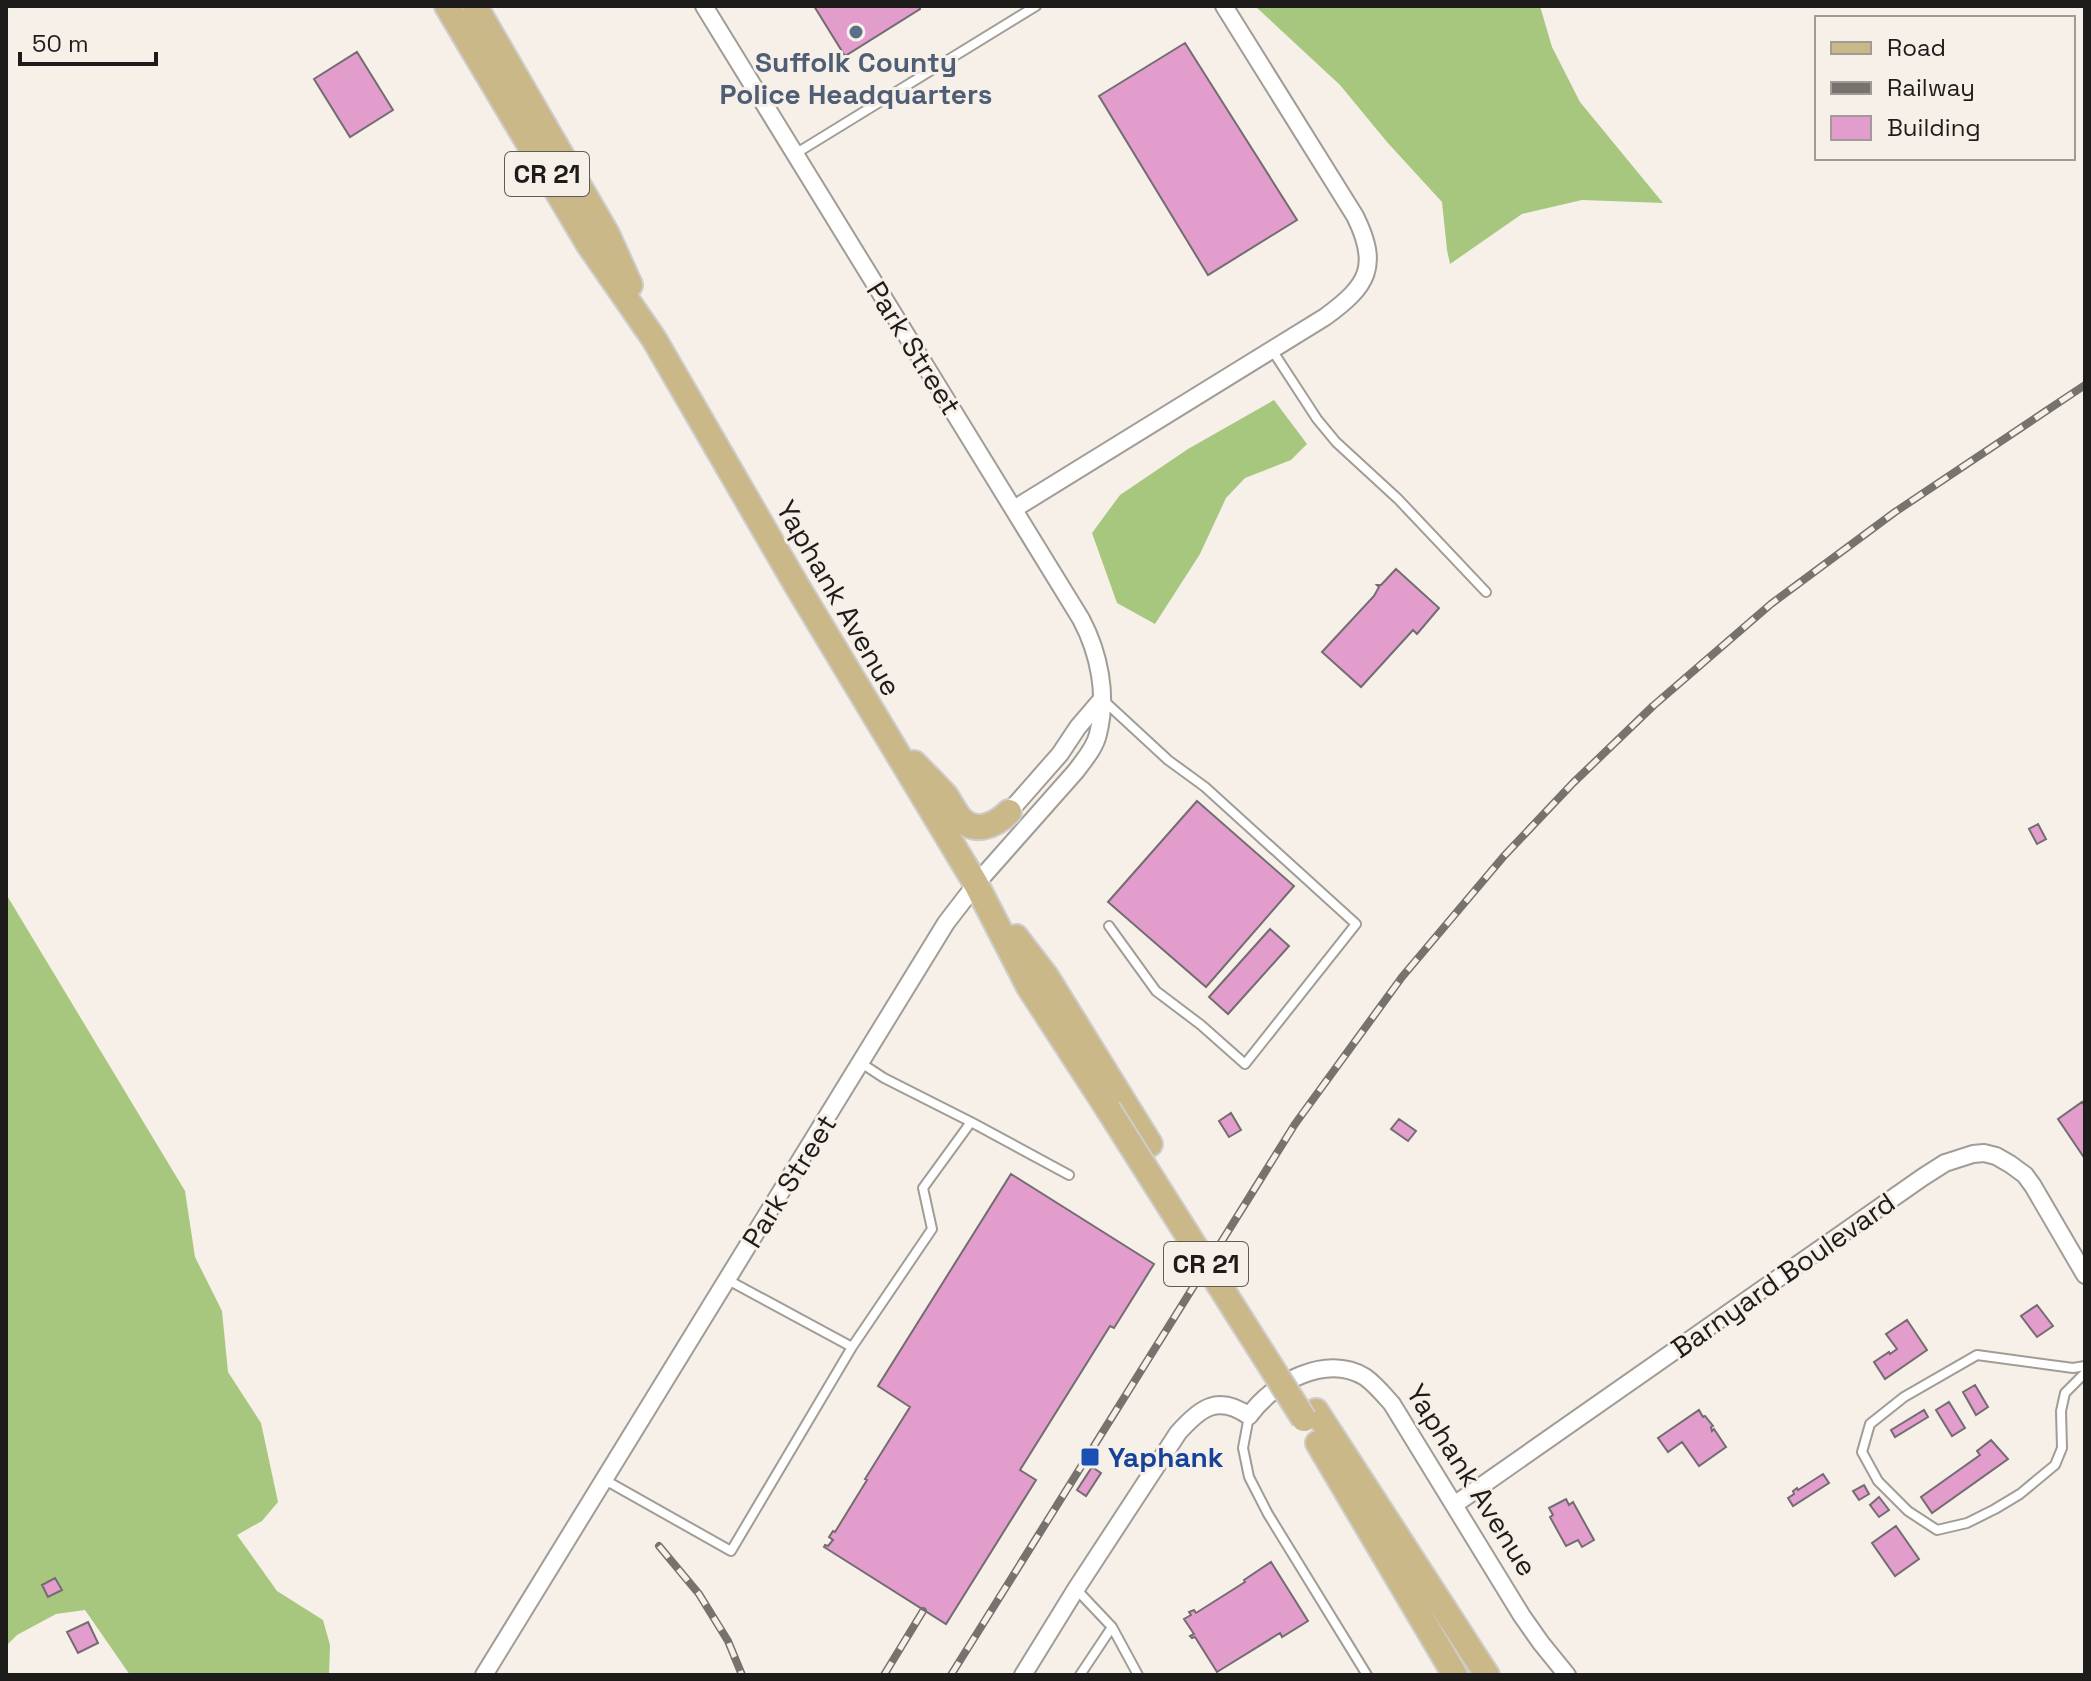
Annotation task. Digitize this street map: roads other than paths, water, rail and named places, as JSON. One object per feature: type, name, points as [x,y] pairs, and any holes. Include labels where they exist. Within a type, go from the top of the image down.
[{"type":"main road","name":"Yaphank Avenue","points":[[447,6],[589,245],[654,339],[879,726],[976,884],[1029,987],[1115,1104],[1310,1415],[1487,1675]]},
{"type":"main road","name":"Yaphank Avenue","points":[[475,6],[607,234],[654,339]]},
{"type":"main road","points":[[879,726],[946,797],[967,825],[984,828],[1009,812]]},
{"type":"main road","name":"Yaphank Avenue","points":[[1310,1415],[1455,1675]]},
{"type":"street","name":"Park Street","points":[[484,1675],[946,923],[976,884],[1062,789],[1089,754],[1098,735],[1102,699],[1098,660],[1088,632],[704,6]]},
{"type":"street","points":[[1014,509],[1325,317],[1351,297],[1364,277],[1368,253],[1355,216],[1224,6]]},
{"type":"street","points":[[1009,812],[1060,754],[1102,699]]},
{"type":"street","name":"Barnyard Boulevard","points":[[1454,1505],[1923,1177],[1960,1157],[1984,1153],[1996,1156],[2025,1175],[2085,1275]]},
{"type":"street","name":"Yaphank Avenue","points":[[1249,1416],[1275,1389],[1304,1375],[1333,1369],[1350,1371],[1366,1378],[1392,1404],[1522,1616],[1567,1675]]},
{"type":"street","points":[[1023,1675],[1178,1433],[1200,1412],[1217,1405],[1228,1404],[1249,1416]]},
{"type":"lane","points":[[795,155],[1036,6]]},
{"type":"lane","points":[[1272,350],[1317,419],[1336,442],[1398,499],[1486,592]]},
{"type":"lane","points":[[1102,699],[1168,760],[1205,787],[1356,924],[1245,1064],[1156,991],[1109,926]]},
{"type":"lane","points":[[861,1063],[1069,1175]]},
{"type":"lane","points":[[605,1480],[731,1551],[852,1347],[932,1229],[923,1188],[971,1122]]},
{"type":"lane","points":[[728,1280],[852,1347]]},
{"type":"lane","points":[[2085,1366],[2073,1368],[1977,1355],[1904,1397],[1870,1424],[1862,1452],[1878,1481],[1908,1511],[1937,1530],[1967,1523],[2020,1494],[2055,1465],[2062,1448],[2061,1411],[2065,1393],[2085,1373]]},
{"type":"lane","points":[[1249,1416],[1243,1448],[1249,1477],[1268,1514],[1367,1675]]},
{"type":"lane","points":[[1076,1589],[1112,1627],[1138,1675]]},
{"type":"lane","points":[[1080,1675],[1112,1627]]},
{"type":"railway","points":[[951,1675],[1295,1124],[1402,977],[1504,856],[1573,783],[1653,706],[1771,604],[1895,512],[2085,385]]},
{"type":"railway","points":[[659,1546],[699,1594],[728,1641],[742,1675]]},
{"type":"railway","points":[[884,1675],[923,1611]]},
{"type":"place","name":"Suffolk County Police Headquarters","points":[[856,32]]},
{"type":"place","name":"Yaphank","points":[[1090,1457]]}]
